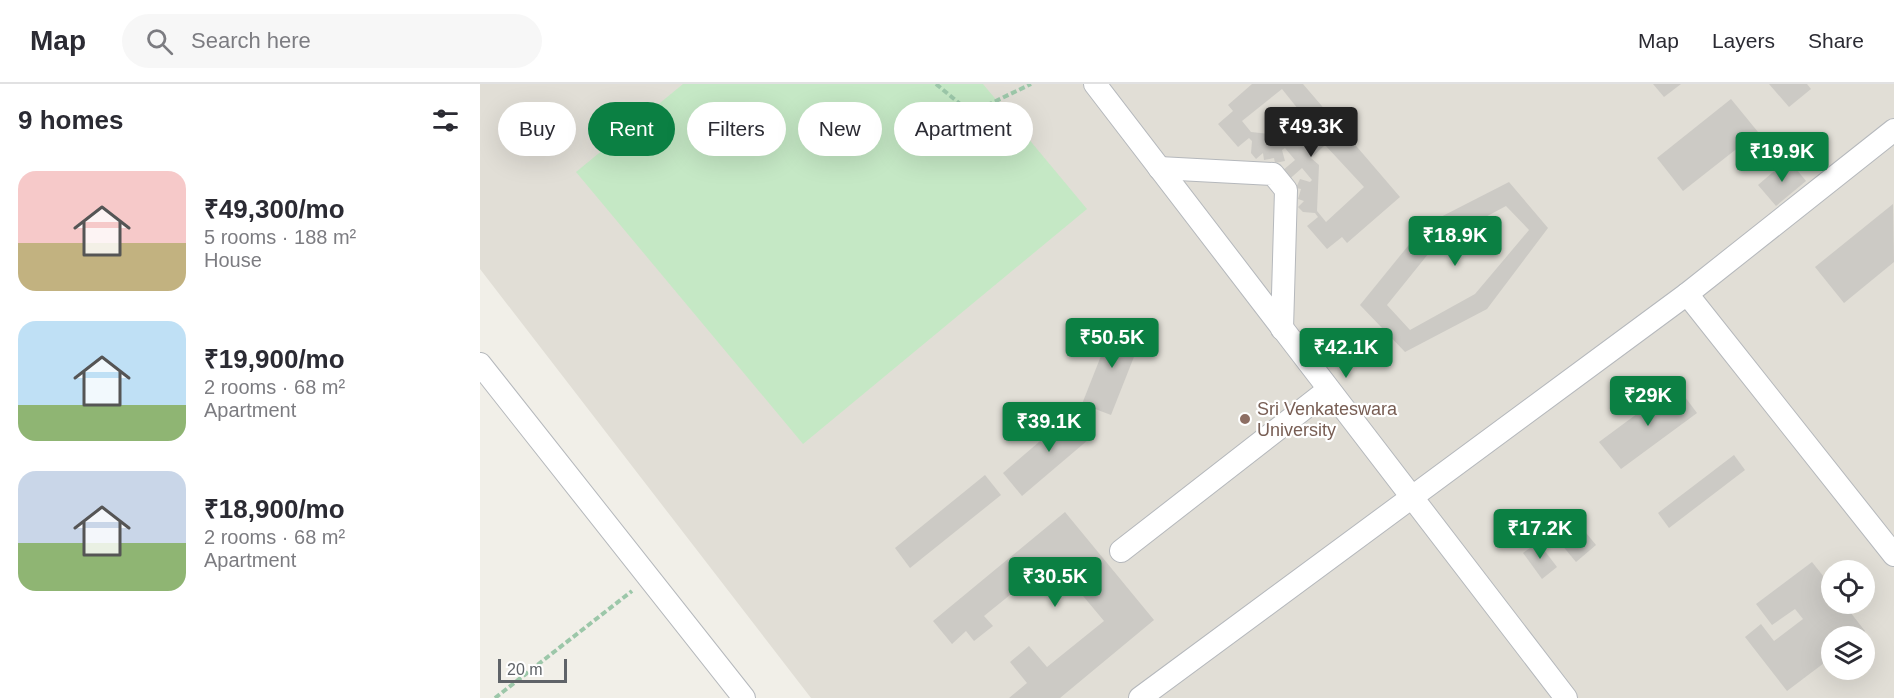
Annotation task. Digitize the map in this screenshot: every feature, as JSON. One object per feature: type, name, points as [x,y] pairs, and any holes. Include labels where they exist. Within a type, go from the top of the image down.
[{"type":"street","points":[[1095,84],[1566,698]]},
{"type":"street","points":[[1140,698],[1687,294],[1894,130]]},
{"type":"street","points":[[1159,168],[1273,174],[1286,189],[1282,329]]},
{"type":"street","points":[[1687,294],[1894,555]]},
{"type":"street","points":[[480,364],[744,698]]},
{"type":"street","points":[[1121,551],[1328,390]]},
{"type":"path","points":[[936,84],[971,113],[1031,84]]},
{"type":"path","points":[[495,698],[649,578]]},
{"type":"shaded area","name":"Sri Venkateswara University","points":[[480,84],[1894,84],[1894,698],[811,698],[480,269]]},
{"type":"green space","points":[[683,84],[983,84],[998,102],[894,102],[894,156],[1033,156],[1033,144],[1087,209],[803,444],[576,172],[595,156],[675,156],[675,102],[661,102]]},
{"type":"building","points":[[1252,84],[1303,84],[1400,197],[1347,243],[1342,237],[1327,249],[1307,226],[1318,217],[1315,213],[1303,212],[1298,207],[1304,201],[1298,199],[1301,189],[1296,188],[1300,179],[1310,182],[1312,180],[1302,168],[1276,191],[1269,182],[1295,160],[1285,148],[1282,150],[1285,161],[1275,163],[1274,158],[1264,160],[1263,153],[1256,159],[1251,153],[1252,141],[1249,138],[1238,147],[1218,124],[1233,111],[1228,105]],"holes":[[[1282,89],[1318,134],[1304,146],[1297,137],[1251,132],[1242,121]],[[1325,145],[1364,187],[1326,222],[1317,211],[1319,165],[1311,158]]]},
{"type":"building","points":[[1653,84],[1681,84],[1664,97]]},
{"type":"building","points":[[1769,84],[1807,84],[1811,89],[1789,107]]},
{"type":"building","points":[[1731,99],[1758,132],[1683,191],[1657,158]]},
{"type":"building","points":[[1788,159],[1806,181],[1776,206],[1758,185]]},
{"type":"building","points":[[1509,182],[1548,228],[1487,309],[1405,352],[1360,305],[1425,225]],"holes":[[[1506,206],[1529,230],[1475,294],[1410,330],[1387,305],[1437,243]]]},
{"type":"building","points":[[1893,204],[1894,262],[1844,303],[1815,267]]},
{"type":"building","points":[[1114,323],[1143,334],[1111,415],[1082,404]]},
{"type":"building","points":[[1676,385],[1697,413],[1621,469],[1599,442]]},
{"type":"building","points":[[1075,411],[1095,434],[1022,496],[1003,473]]},
{"type":"building","points":[[1734,455],[1745,470],[1669,528],[1658,513]]},
{"type":"building","points":[[985,475],[1001,495],[910,568],[895,548]]},
{"type":"building","points":[[1065,512],[1154,620],[1060,698],[1009,698],[1027,683],[1010,662],[1029,646],[1047,667],[1104,621],[1053,560],[984,616],[993,626],[974,641],[966,631],[952,644],[933,621]]},
{"type":"building","points":[[1577,522],[1596,545],[1576,562],[1557,539]]},
{"type":"building","points":[[1538,542],[1557,567],[1542,579],[1523,553]]},
{"type":"building","points":[[1812,562],[1821,573],[1821,614],[1852,614],[1861,626],[1821,626],[1821,665],[1787,691],[1745,637],[1761,624],[1774,641],[1803,619],[1795,609],[1772,625],[1756,604]]},
{"type":"place","name":"Sri Venkateswara University","points":[[1245,419]]}]
